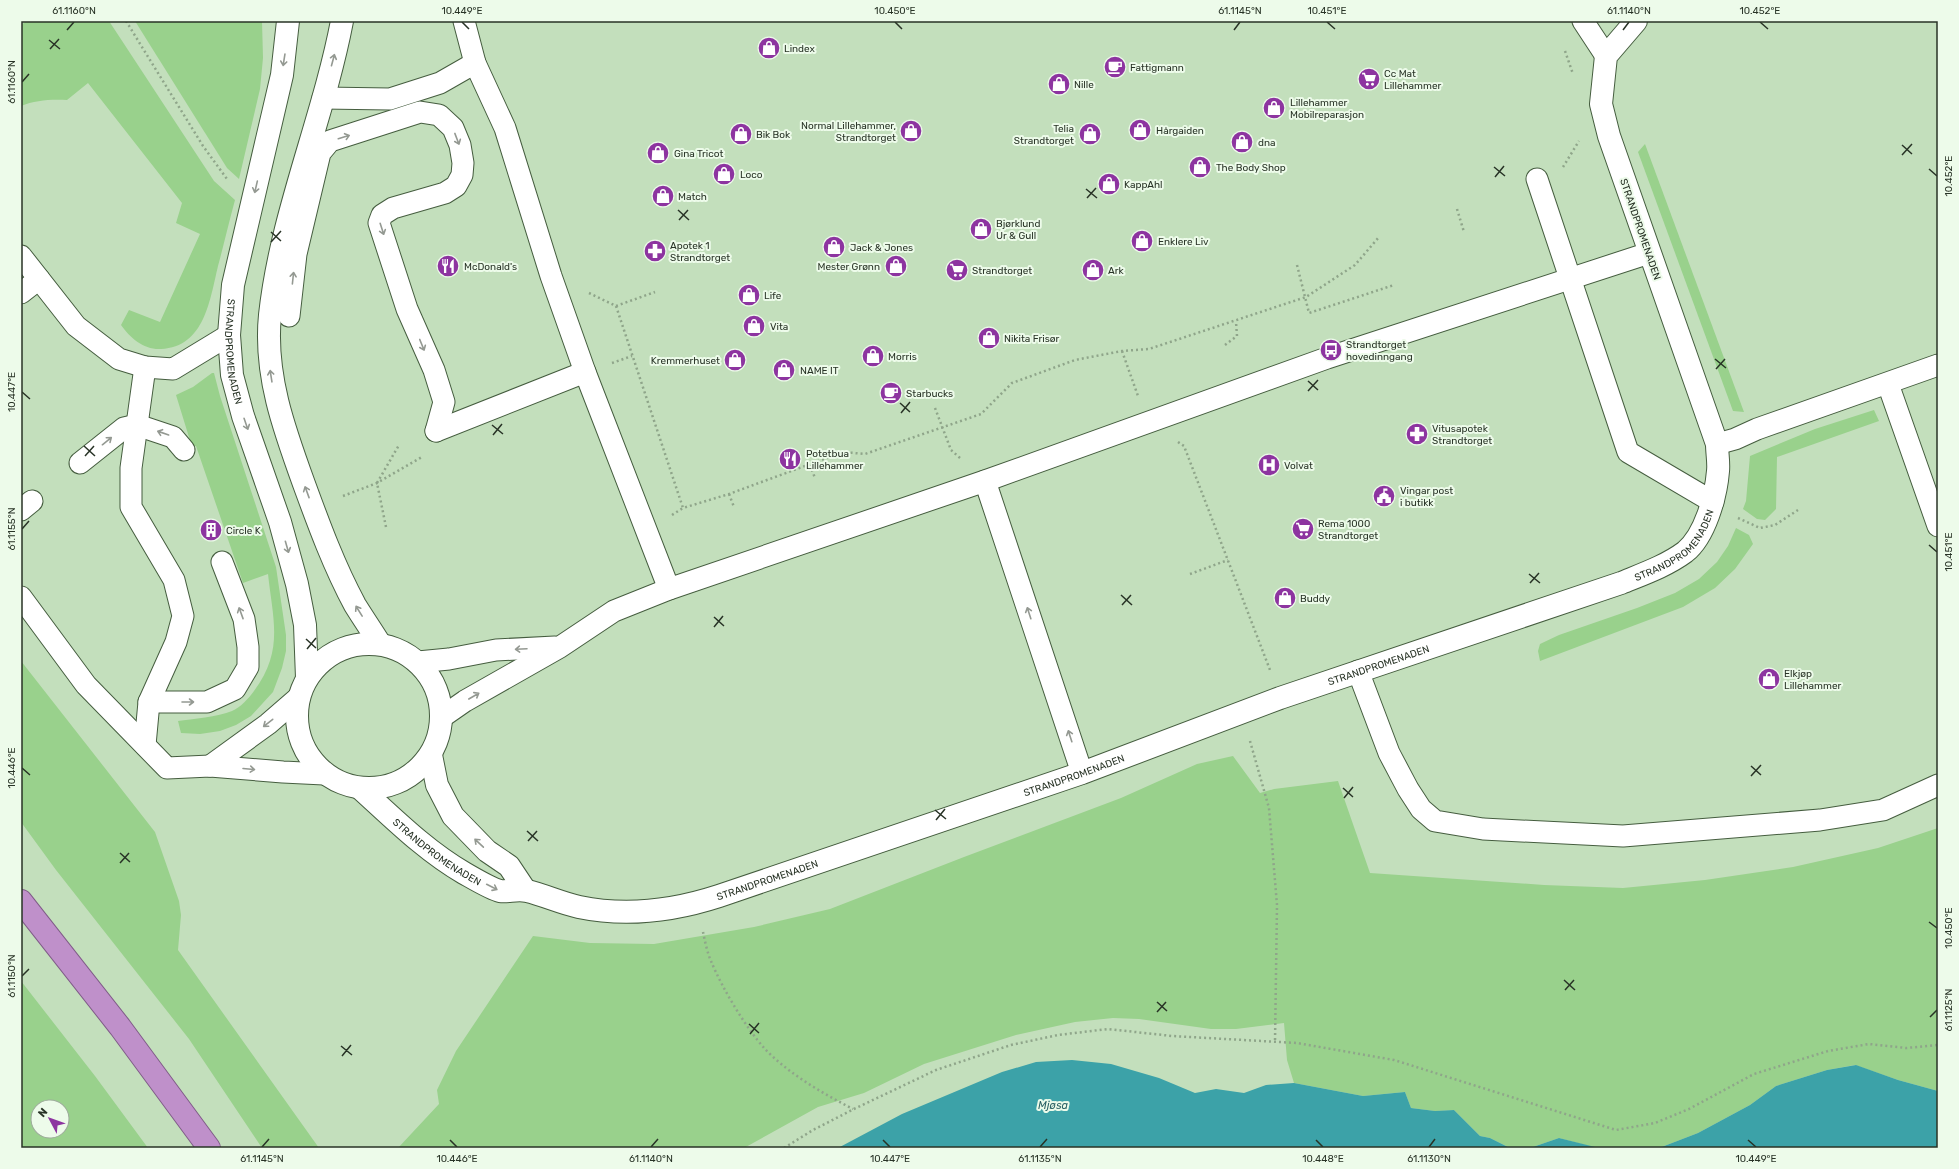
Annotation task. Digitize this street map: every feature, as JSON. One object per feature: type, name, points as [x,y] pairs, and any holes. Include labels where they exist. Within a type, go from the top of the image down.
[{"type":"highway","points":[[21,901],[29,916],[120,1026],[209,1148]]},
{"type":"street","name":"STRANDPROMENADEN","points":[[288,21],[282,75],[233,285],[229,335],[232,375],[243,416],[280,522],[297,584],[305,626],[307,678]]},
{"type":"street","points":[[342,21],[323,98],[294,199],[275,283],[268,341],[270,372],[279,410],[324,539],[356,605],[380,644]]},
{"type":"street","points":[[1606,56],[1636,21]]},
{"type":"street","name":"STRANDPROMENADEN","points":[[361,789],[435,854],[465,874],[499,891],[525,890],[578,907],[610,912],[637,912],[694,904],[1082,773],[1273,701],[1358,671],[1622,583],[1657,568],[1686,551],[1703,528],[1713,502],[1719,470],[1717,444],[1609,136],[1601,104],[1606,56]]},
{"type":"street","points":[[359,644],[380,644],[401,651],[418,662],[432,679],[440,697],[442,717],[439,737],[431,755],[418,770],[402,782],[382,788],[361,789],[342,784],[324,774],[310,759],[300,740],[296,720],[298,698],[307,678],[320,662],[338,650],[359,644]]},
{"type":"street","points":[[431,755],[437,785],[453,816],[487,851],[509,866],[525,890]]},
{"type":"lane","points":[[464,21],[475,63],[504,128],[551,276],[585,372],[669,590]]},
{"type":"lane","points":[[1583,21],[1606,56]]},
{"type":"lane","points":[[323,98],[390,99],[440,84],[475,63]]},
{"type":"lane","points":[[289,316],[296,254],[320,153],[330,141],[420,112],[439,115],[453,128],[460,145],[463,163],[462,175],[456,186],[445,193],[393,208],[382,215],[380,223],[407,309],[434,370],[444,402],[436,431],[585,372]]},
{"type":"lane","points":[[1537,179],[1569,279],[1628,452],[1713,502]]},
{"type":"lane","points":[[442,717],[465,701],[560,647],[614,611],[669,590],[985,481],[1327,358],[1649,253]]},
{"type":"lane","points":[[21,256],[76,326],[119,358],[145,367],[173,369],[229,335]]},
{"type":"lane","points":[[21,293],[39,279]]},
{"type":"lane","points":[[1717,444],[1735,439],[1757,429],[1888,384],[1938,365]]},
{"type":"lane","points":[[145,367],[130,468],[131,507],[174,580],[183,616],[176,642],[149,702],[145,745]]},
{"type":"lane","points":[[1888,384],[1938,526]]},
{"type":"lane","points":[[80,463],[124,428],[137,425],[173,437],[184,450]]},
{"type":"lane","points":[[985,481],[1082,773]]},
{"type":"lane","points":[[149,702],[207,702],[235,689],[248,667],[248,647],[244,619],[222,562]]},
{"type":"lane","points":[[21,597],[86,685],[167,768],[210,766],[324,774]]},
{"type":"lane","points":[[418,662],[449,659],[496,650],[560,647]]},
{"type":"lane","points":[[1358,671],[1395,765],[1421,809],[1435,821],[1483,829],[1623,836],[1812,821],[1884,810],[1938,785]]},
{"type":"lane","points":[[210,766],[268,724],[298,698]]},
{"type":"path","points":[[126,21],[203,146],[217,167],[232,184]]},
{"type":"path","points":[[1457,209],[1464,232]]},
{"type":"path","points":[[655,292],[616,306],[684,508],[729,494],[843,452],[865,454],[981,414],[1012,383],[1075,360],[1122,351],[1149,349],[1236,322],[1306,297],[1355,265],[1379,237]]},
{"type":"path","points":[[1297,265],[1309,313],[1394,285]]},
{"type":"path","points":[[1225,345],[1237,336],[1236,322]]},
{"type":"path","points":[[1122,351],[1147,423],[1184,446],[1271,674]]},
{"type":"path","points":[[935,408],[951,450],[985,481]]},
{"type":"path","points":[[386,527],[377,483],[400,445]]},
{"type":"path","points":[[810,465],[815,478]]},
{"type":"path","points":[[729,494],[734,507]]},
{"type":"path","points":[[1733,516],[1760,528],[1775,525],[1798,510]]},
{"type":"path","points":[[1190,574],[1228,560]]},
{"type":"path","points":[[1249,738],[1269,808],[1277,905],[1275,1042]]},
{"type":"path","points":[[702,927],[710,960],[724,988],[765,1049],[819,1091],[854,1109]]},
{"type":"path","points":[[784,1148],[813,1130],[936,1070],[1010,1045],[1058,1035],[1108,1028],[1172,1036],[1297,1043],[1394,1060],[1616,1130],[1655,1123],[1688,1110],[1754,1074],[1828,1051],[1869,1044],[1906,1048],[1938,1045]]},
{"type":"green space","points":[[27,21],[109,21],[214,181],[235,200],[212,293],[203,319],[196,331],[187,340],[176,346],[161,349],[149,348],[133,339],[121,325],[129,310],[160,322],[200,234],[176,223],[182,203],[88,83],[67,100],[44,100],[21,106],[21,25]]},
{"type":"green space","points":[[135,21],[262,21],[263,58],[260,89],[239,179],[227,168]]},
{"type":"green space","points":[[1645,144],[1744,412],[1733,411],[1638,152]]},
{"type":"green space","points":[[214,373],[220,396],[276,567],[286,635],[286,651],[282,668],[273,692],[251,716],[236,725],[220,731],[200,734],[181,733],[178,721],[220,715],[238,708],[247,700],[263,676],[270,662],[273,649],[274,621],[268,574],[243,583],[196,446],[192,447],[176,395],[193,387]]},
{"type":"green space","points":[[1874,410],[1879,421],[1777,457],[1776,509],[1765,520],[1757,519],[1743,509],[1746,501],[1750,456],[1815,429]]},
{"type":"green space","points":[[1736,528],[1749,535],[1753,544],[1735,569],[1715,588],[1683,607],[1540,661],[1538,651],[1540,644],[1559,635],[1675,593],[1699,579],[1717,562],[1728,546]]},
{"type":"green space","points":[[21,661],[155,832],[179,901],[181,915],[178,950],[319,1148],[262,1148],[189,1039],[56,870],[21,822]]},
{"type":"green space","points":[[1233,756],[1260,793],[1274,789],[1338,781],[1370,873],[1544,885],[1623,888],[1705,880],[1793,867],[1878,848],[1938,828],[1938,1091],[1898,1080],[1855,1065],[1827,1070],[1776,1086],[1750,1105],[1698,1133],[1659,1148],[1596,1148],[1559,1138],[1530,1148],[1510,1148],[1490,1138],[1480,1136],[1454,1110],[1435,1111],[1411,1108],[1405,1092],[1363,1096],[1294,1083],[1287,1060],[1284,1023],[1236,1029],[1211,1029],[1139,1019],[1113,1018],[1075,1022],[1016,1035],[924,1064],[864,1093],[818,1107],[744,1148],[398,1148],[439,1104],[437,1090],[456,1051],[533,936],[590,943],[654,944],[754,927],[830,909],[1121,798],[1197,764]]},
{"type":"green space","points":[[21,981],[95,1076],[148,1148],[21,1148]]},
{"type":"water","name":"Mjøsa","points":[[1072,1060],[1111,1064],[1159,1078],[1195,1093],[1216,1089],[1244,1093],[1266,1085],[1294,1083],[1363,1096],[1405,1092],[1411,1108],[1435,1111],[1454,1110],[1480,1136],[1490,1138],[1510,1148],[838,1148],[902,1114],[1002,1072],[1036,1062]]},
{"type":"water","points":[[1856,1065],[1898,1080],[1938,1091],[1938,1148],[1659,1148],[1698,1133],[1750,1105],[1776,1086],[1827,1070]]},
{"type":"water","points":[[1559,1138],[1595,1147],[1596,1148],[1530,1148]]},
{"type":"place","name":"Lindex","points":[[769,48]]},
{"type":"place","name":"Fattigmann","points":[[1115,67]]},
{"type":"place","name":"Cc Mat Lillehammer","points":[[1369,79]]},
{"type":"place","name":"Nille","points":[[1059,84]]},
{"type":"place","name":"Lillehammer Mobilreparasjon","points":[[1274,108]]},
{"type":"place","name":"Hårgaiden","points":[[1140,130]]},
{"type":"place","name":"Normal Lillehammer, Strandtorget","points":[[911,131]]},
{"type":"place","name":"Bik Bok","points":[[741,134]]},
{"type":"place","name":"Telia Strandtorget","points":[[1090,134]]},
{"type":"place","name":"dna","points":[[1242,142]]},
{"type":"place","name":"Gina Tricot","points":[[658,153]]},
{"type":"place","name":"The Body Shop","points":[[1200,167]]},
{"type":"place","name":"Loco","points":[[724,174]]},
{"type":"place","name":"KappAhl","points":[[1109,184]]},
{"type":"place","name":"Match","points":[[663,196]]},
{"type":"place","name":"Bjørklund Ur & Gull","points":[[981,229]]},
{"type":"place","name":"Enklere Liv","points":[[1142,241]]},
{"type":"place","name":"Jack & Jones","points":[[834,247]]},
{"type":"place","name":"Apotek 1 Strandtorget","points":[[655,251]]},
{"type":"place","name":"McDonald's","points":[[448,266]]},
{"type":"place","name":"Mester Grønn","points":[[896,266]]},
{"type":"place","name":"Strandtorget","points":[[957,270]]},
{"type":"place","name":"Ark","points":[[1093,270]]},
{"type":"place","name":"Life","points":[[749,295]]},
{"type":"place","name":"Vita","points":[[754,326]]},
{"type":"place","name":"Nikita Frisør","points":[[989,338]]},
{"type":"place","name":"Strandtorget hovedinngang","points":[[1331,350]]},
{"type":"place","name":"Morris","points":[[873,356]]},
{"type":"place","name":"Kremmerhuset","points":[[735,360]]},
{"type":"place","name":"NAME IT","points":[[784,370]]},
{"type":"place","name":"Starbucks","points":[[891,393]]},
{"type":"place","name":"Vitusapotek Strandtorget","points":[[1417,434]]},
{"type":"place","name":"Potetbua Lillehammer","points":[[790,459]]},
{"type":"place","name":"Volvat","points":[[1269,465]]},
{"type":"place","name":"Vingar post i butikk","points":[[1384,496]]},
{"type":"place","name":"Rema 1000 Strandtorget","points":[[1303,529]]},
{"type":"place","name":"Circle K","points":[[211,530]]},
{"type":"place","name":"Buddy","points":[[1285,598]]},
{"type":"place","name":"Elkjøp Lillehammer","points":[[1769,679]]}]
